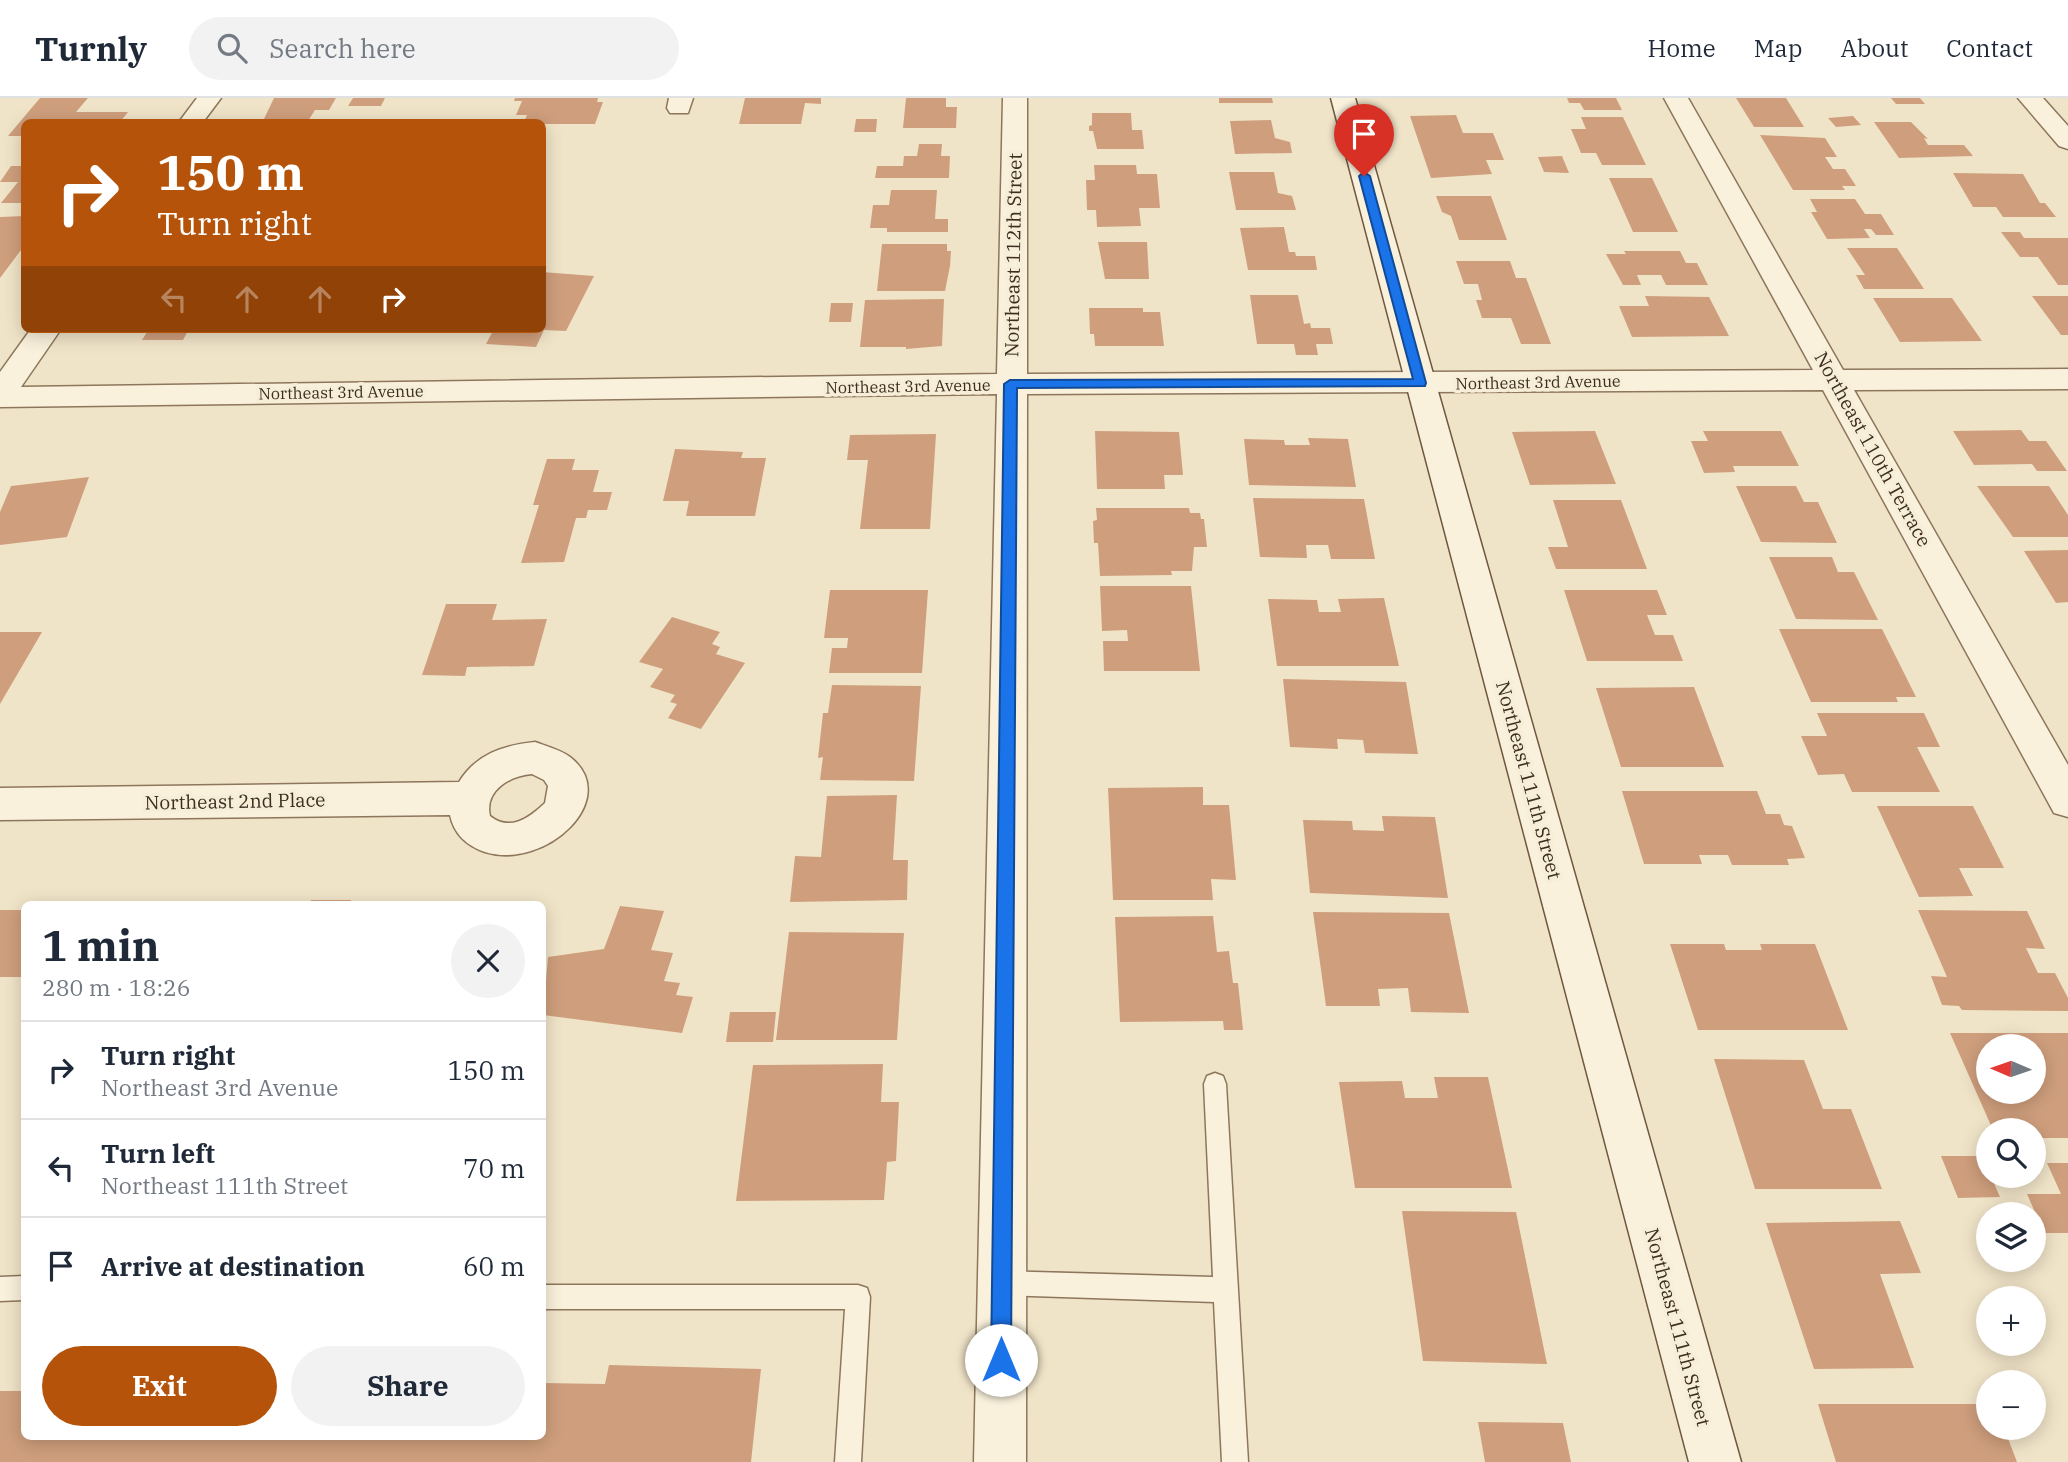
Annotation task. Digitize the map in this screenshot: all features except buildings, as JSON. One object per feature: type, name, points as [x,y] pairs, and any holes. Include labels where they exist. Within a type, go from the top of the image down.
[{"type":"street","points":[[193,119],[209,98]]},
{"type":"street","name":"Northeast 112th Street","points":[[1000,1462],[1015,98]]},
{"type":"street","name":"Northeast 111th Street","points":[[1343,98],[1715,1462]]},
{"type":"street","name":"Northeast 110th Terrace","points":[[1676,98],[2068,801]]},
{"type":"street","points":[[2030,98],[2068,141]]},
{"type":"street","points":[[0,395],[43,333]]},
{"type":"street","name":"Northeast 3rd Avenue","points":[[0,395],[1010,384],[2068,379]]},
{"type":"street","name":"Northeast 2nd Place","points":[[0,804],[470,798]]},
{"type":"lane","points":[[1215,1084],[1236,1462]]},
{"type":"lane","points":[[1002,1283],[1225,1290]]},
{"type":"lane","points":[[0,1289],[21,1288]]},
{"type":"lane","points":[[546,1297],[858,1297],[848,1462]]},
{"type":"route","points":[[1001,1360],[1010,384],[1420,383],[1364,176]]}]
